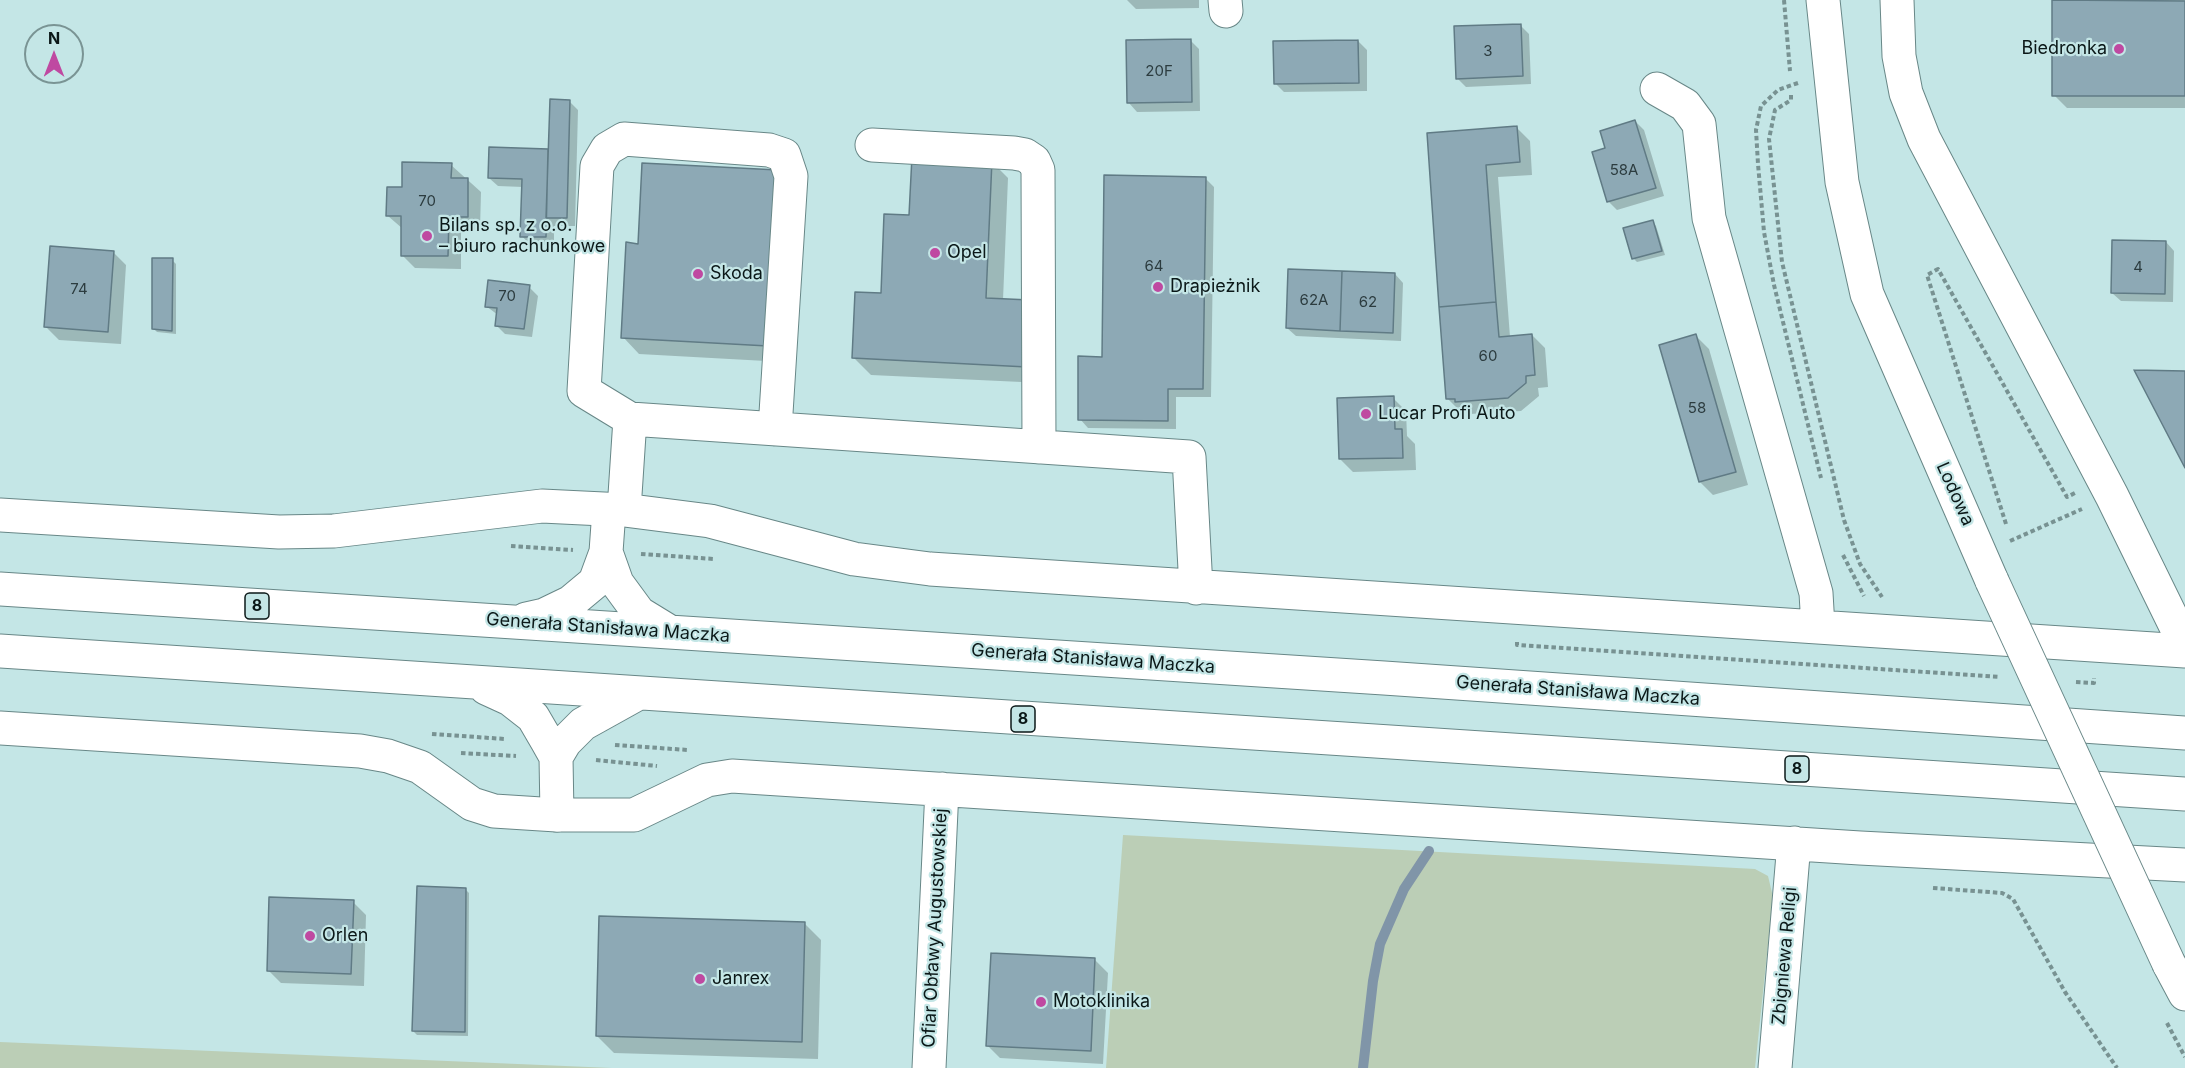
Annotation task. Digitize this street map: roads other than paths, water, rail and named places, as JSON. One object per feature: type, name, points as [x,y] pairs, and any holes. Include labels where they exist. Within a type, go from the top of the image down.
[{"type":"main road","name":"Lodowa","points":[[1823,0],[1842,182],[1867,294],[1992,581],[2185,994]]},
{"type":"main road","points":[[1897,0],[1899,56],[1906,93],[1924,139],[2112,496],[2185,645]]},
{"type":"main road","points":[[1657,89],[1685,105],[1699,124],[1709,218],[1816,593],[1818,627]]},
{"type":"main road","points":[[775,429],[791,176],[784,155],[769,150],[624,139],[607,149],[597,166],[584,391],[630,419],[775,429],[1039,447],[1189,457],[1196,588]]},
{"type":"main road","points":[[872,145],[1014,153],[1025,155],[1034,161],[1038,170],[1052,353],[1039,447]]},
{"type":"main road","points":[[630,419],[617,510],[619,553],[617,583],[639,613],[670,632]]},
{"type":"main road","points":[[0,515],[290,532],[334,531],[534,506],[617,510],[710,521],[888,566],[1196,588],[2185,651]]},
{"type":"main road","points":[[515,622],[544,615],[571,602],[595,582],[619,553]]},
{"type":"main road","name":"Generała Stanisława Maczka","points":[[0,589],[1384,678],[2185,733]]},
{"type":"main road","name":"8","points":[[0,651],[476,684],[2185,794]]},
{"type":"main road","points":[[476,684],[510,699],[533,717],[556,757],[557,815]]},
{"type":"main road","points":[[556,757],[583,724],[637,694]]},
{"type":"main road","points":[[0,729],[360,751],[388,756],[420,767],[472,804],[494,812],[633,815],[720,777],[942,789],[2054,860],[2185,865]]},
{"type":"main road","name":"Ofiar Obławy Augustowskiej","points":[[929,1068],[942,789]]},
{"type":"main road","name":"Zbigniewa Religi","points":[[1775,1068],[1794,843]]},
{"type":"waterway","points":[[1363,1068],[1373,981],[1380,944],[1404,889],[1429,851]]},
{"type":"place","name":"Biedronka","points":[[2119,49]]},
{"type":"place","name":"Bilans sp. z o.o. – biuro rachunkowe","points":[[427,236]]},
{"type":"place","name":"Opel","points":[[935,253]]},
{"type":"place","name":"Skoda","points":[[698,274]]},
{"type":"place","name":"Drapieżnik","points":[[1158,287]]},
{"type":"place","name":"Lucar Profi Auto","points":[[1366,414]]},
{"type":"place","name":"Orlen","points":[[310,936]]},
{"type":"place","name":"Janrex","points":[[700,979]]},
{"type":"place","name":"Motoklinika","points":[[1041,1002]]}]
